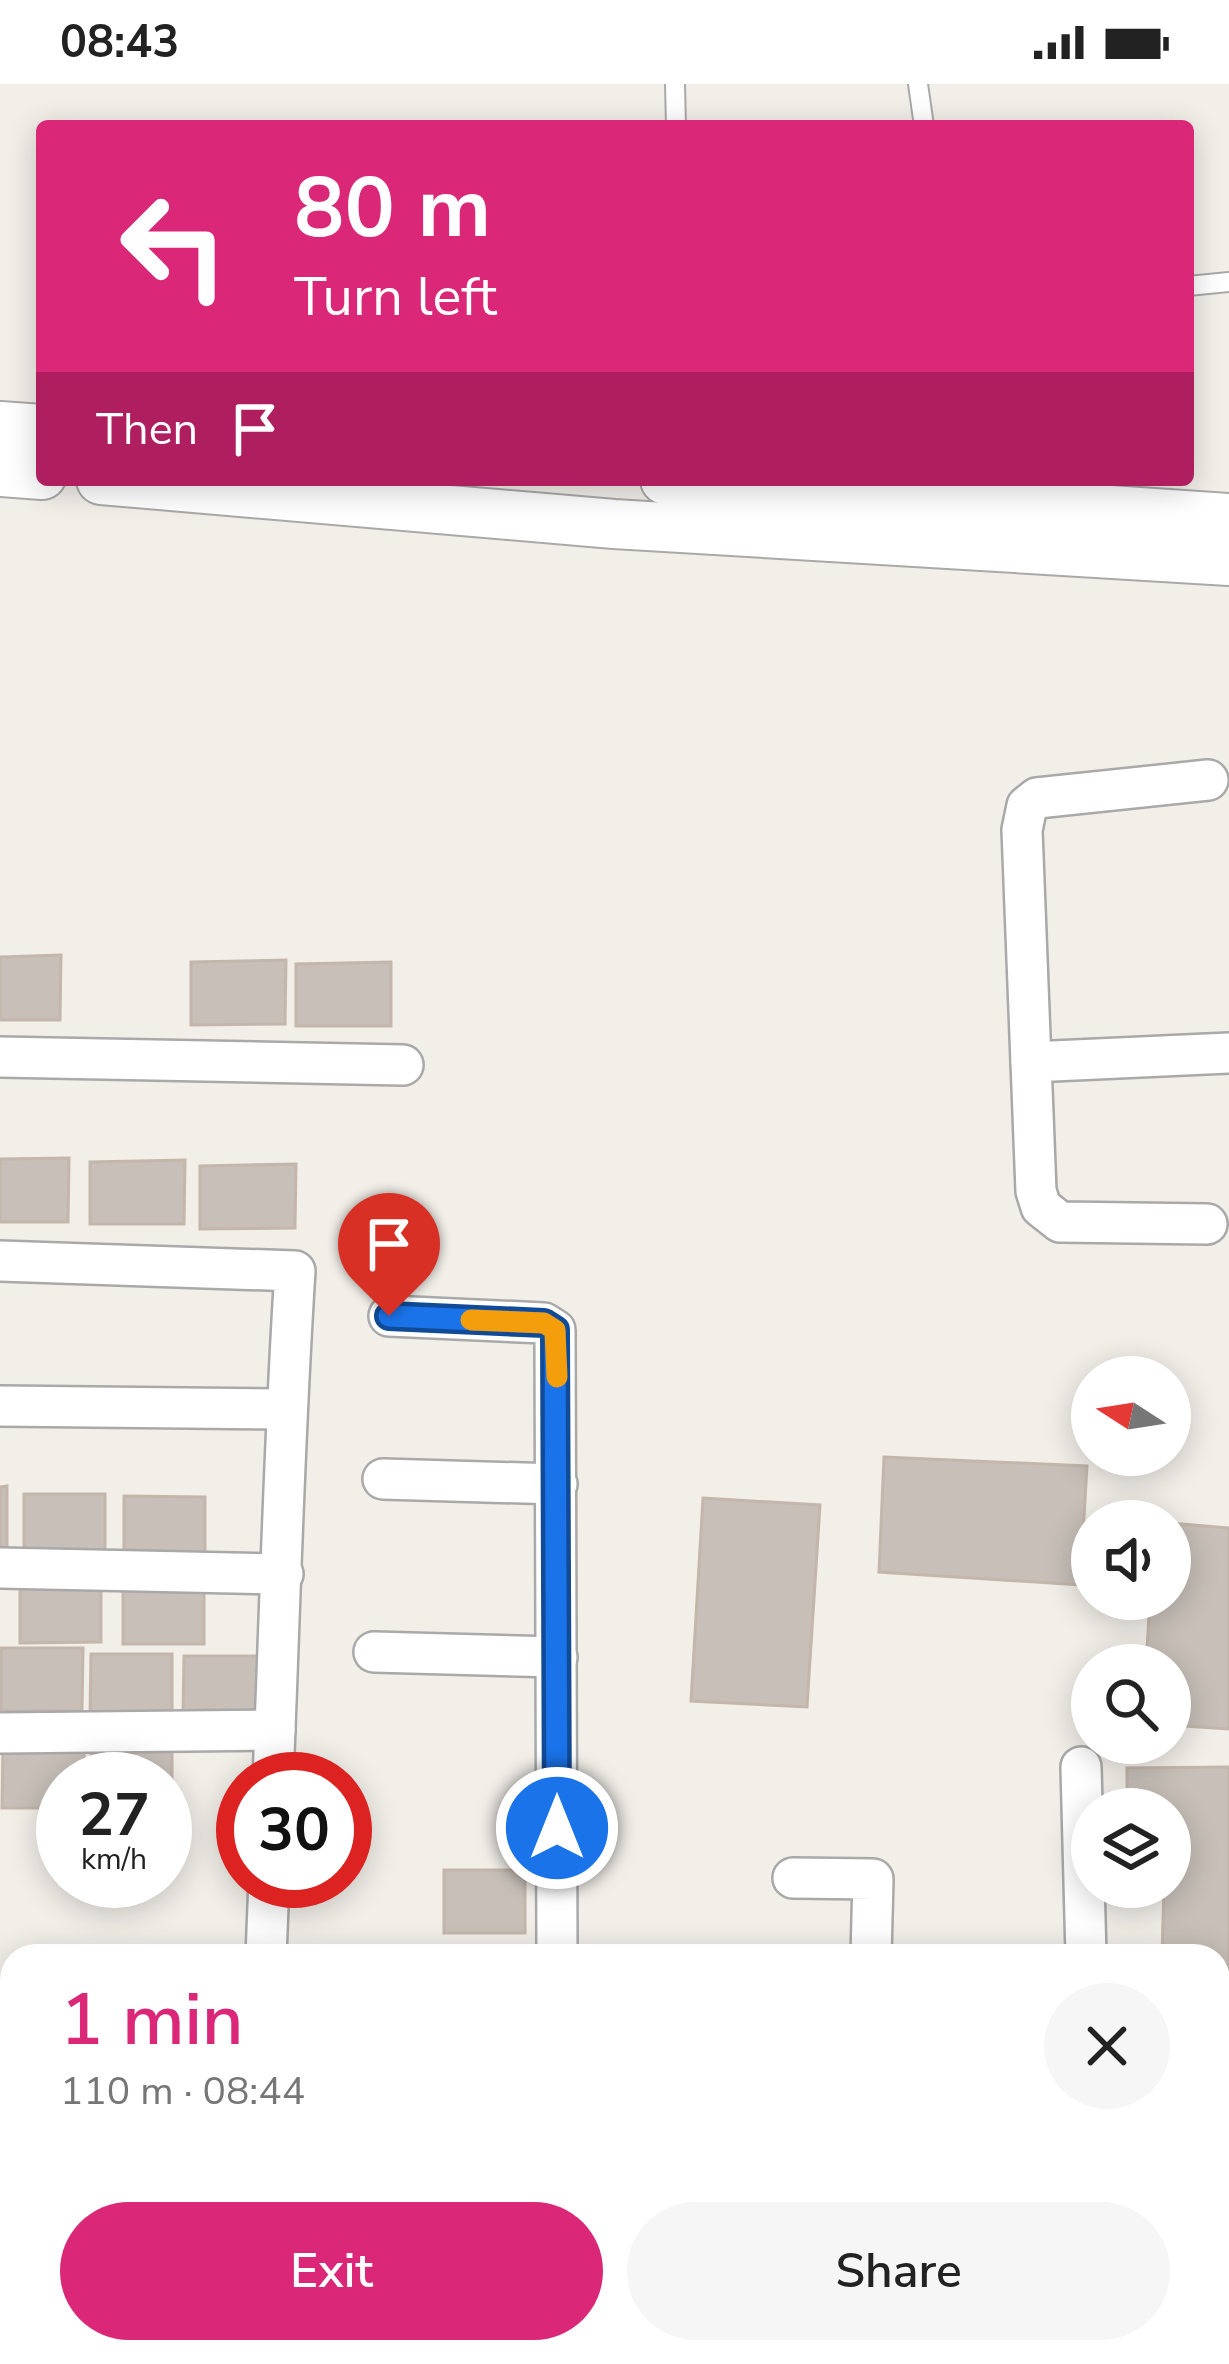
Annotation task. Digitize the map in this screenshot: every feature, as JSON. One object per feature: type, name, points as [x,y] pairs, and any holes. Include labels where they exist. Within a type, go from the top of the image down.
[{"type":"street","points":[[0,426],[36,429]]},
{"type":"street","points":[[0,472],[36,475]]},
{"type":"street","points":[[171,486],[614,524],[1229,561]]},
{"type":"street","points":[[754,486],[1229,518]]},
{"type":"street","points":[[1207,1224],[1077,1223],[1048,1216],[1036,1191],[1022,830],[1027,806],[1037,798],[1208,780]]},
{"type":"street","points":[[1031,1062],[1229,1053]]},
{"type":"street","points":[[0,1058],[403,1065]]},
{"type":"street","points":[[0,1261],[295,1271],[274,1752]]},
{"type":"street","points":[[389,1316],[544,1323],[555,1330],[557,1944]]},
{"type":"street","points":[[0,1406],[286,1409]]},
{"type":"street","points":[[383,1479],[557,1484]]},
{"type":"street","points":[[0,1568],[284,1574]]},
{"type":"street","points":[[374,1652],[557,1657]]},
{"type":"street","points":[[0,1733],[275,1730]]},
{"type":"street","points":[[1081,1767],[1086,1944]]},
{"type":"street","points":[[793,1879],[873,1879],[871,1944]]},
{"type":"street","points":[[266,1944],[268,1908]]},
{"type":"lane","points":[[675,84],[676,120]]},
{"type":"lane","points":[[919,84],[923,120]]},
{"type":"lane","points":[[1194,285],[1229,282]]},
{"type":"building","points":[[61,955],[60,1020],[0,1020],[0,957]]},
{"type":"building","points":[[286,960],[285,1024],[191,1025],[191,962]]},
{"type":"building","points":[[391,962],[391,1026],[296,1026],[296,964]]},
{"type":"building","points":[[69,1158],[68,1222],[0,1222],[0,1159]]},
{"type":"building","points":[[185,1160],[184,1224],[90,1224],[90,1162]]},
{"type":"building","points":[[296,1164],[295,1228],[200,1229],[200,1166]]},
{"type":"building","points":[[884,1457],[1071,1465],[1071,1476],[1086,1476],[1085,1500],[1071,1500],[1071,1584],[879,1572]]},
{"type":"building","points":[[7,1486],[7,1549],[0,1549],[0,1487]]},
{"type":"building","points":[[24,1494],[105,1494],[105,1557],[24,1557]]},
{"type":"building","points":[[124,1496],[205,1497],[205,1560],[124,1559]]},
{"type":"building","points":[[703,1498],[820,1505],[807,1707],[691,1701]]},
{"type":"building","points":[[1191,1525],[1229,1528],[1229,1729],[1191,1726],[1191,1644],[1147,1644],[1149,1620],[1191,1620]]},
{"type":"building","points":[[101,1579],[101,1642],[20,1643],[20,1580]]},
{"type":"building","points":[[123,1581],[204,1581],[204,1644],[123,1644]]},
{"type":"building","points":[[1,1648],[83,1648],[82,1711],[1,1711]]},
{"type":"building","points":[[91,1654],[172,1654],[172,1717],[90,1717]]},
{"type":"building","points":[[184,1656],[265,1656],[265,1719],[183,1718]]},
{"type":"building","points":[[3,1745],[84,1745],[84,1752],[36,1752],[36,1808],[2,1808]]},
{"type":"building","points":[[1229,1767],[1229,1944],[1162,1944],[1163,1908],[1191,1908],[1191,1788],[1127,1788],[1127,1768]]},
{"type":"building","points":[[444,1870],[525,1870],[525,1933],[444,1933]]},
{"type":"slow traffic","points":[[471,1320],[544,1323],[555,1330],[557,1377]]},
{"type":"route","points":[[389,1316],[544,1323],[555,1330],[557,1828]]}]
